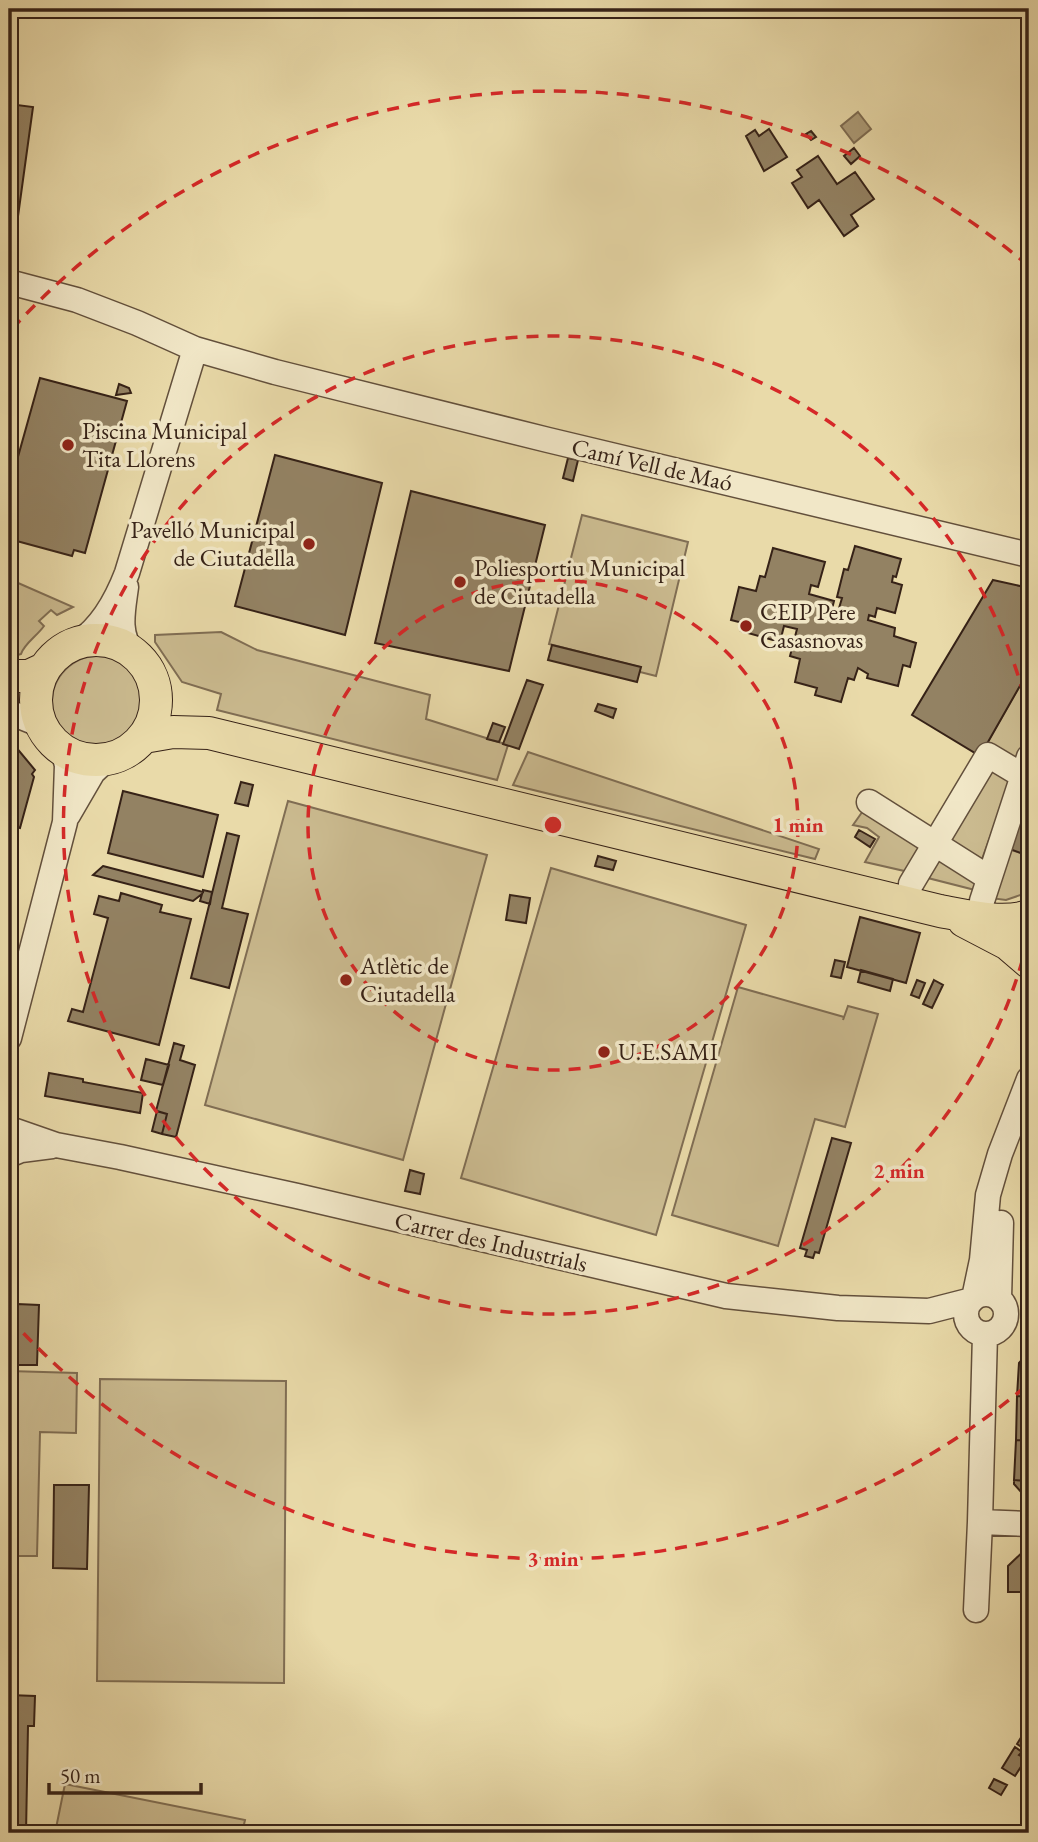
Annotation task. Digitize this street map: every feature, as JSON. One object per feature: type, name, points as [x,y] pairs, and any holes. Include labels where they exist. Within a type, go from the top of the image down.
[{"type":"main road","points":[[9,676],[29,676],[44,669],[62,650],[79,642],[113,642],[133,653],[148,669],[156,691],[167,706],[207,733]]},
{"type":"main road","points":[[29,717],[44,669]]},
{"type":"main road","points":[[9,689],[28,702],[29,717],[63,751],[84,759],[106,760],[134,748],[144,737],[155,715],[156,691]]},
{"type":"main road","points":[[144,737],[173,732],[207,733],[940,911],[996,919],[1029,916]]},
{"type":"main road","points":[[940,911],[1008,944],[1029,962]]},
{"type":"street","name":"Camí Vell de Maó","points":[[9,282],[76,300],[195,349],[275,372],[1029,555]]},
{"type":"street","points":[[79,642],[97,626],[121,589],[195,349]]},
{"type":"street","points":[[127,573],[123,636],[133,653]]},
{"type":"street","points":[[9,1038],[65,822],[67,765],[63,751]]},
{"type":"street","points":[[869,802],[935,844],[986,889],[1026,767],[988,755],[935,844],[911,884]]},
{"type":"street","points":[[65,822],[93,772],[106,760]]},
{"type":"street","points":[[976,1610],[980,1522],[979,1331],[966,1316],[966,1310],[973,1299],[982,1261],[988,1195],[1007,1134],[1029,1079]]},
{"type":"street","points":[[979,1331],[998,1330],[1011,1308],[999,1247],[1003,1200],[1029,1121]]},
{"type":"street","points":[[9,1128],[13,1140],[9,1155]]},
{"type":"street","name":"Carrer des Industrials","points":[[9,1128],[56,1145],[256,1187],[726,1296],[838,1308],[929,1311],[973,1299]]},
{"type":"street","name":"Carrer des Industrials","points":[[9,1155],[20,1150],[56,1145]]},
{"type":"street","points":[[973,1299],[987,1294],[1011,1308]]},
{"type":"street","name":"Carrer des Industrials","points":[[929,1311],[979,1331]]},
{"type":"street","points":[[980,1522],[1029,1524]]},
{"type":"shaded area","points":[[858,112],[871,129],[854,143],[841,126]]},
{"type":"shaded area","points":[[582,515],[688,542],[656,676],[640,672],[640,667],[549,644]]},
{"type":"shaded area","points":[[9,579],[73,607],[57,615],[51,610],[39,621],[44,626],[21,654],[9,658]]},
{"type":"shaded area","points":[[221,632],[257,650],[430,695],[426,719],[508,745],[497,780],[217,710],[221,694],[182,682],[155,642],[155,635]]},
{"type":"shaded area","points":[[98,656],[116,660],[130,670],[140,684],[144,702],[140,720],[130,734],[116,744],[98,748],[80,744],[66,734],[56,720],[52,702],[56,684],[66,670],[80,660]]},
{"type":"shaded area","points":[[1026,675],[1029,677],[1029,737],[1020,765],[987,743]]},
{"type":"shaded area","points":[[528,752],[819,849],[815,859],[513,785]]},
{"type":"shaded area","points":[[992,766],[1012,777],[982,859],[947,839]]},
{"type":"shaded area","name":"Atlètic de Ciutadella","points":[[288,801],[487,855],[403,1160],[205,1105]]},
{"type":"shaded area","points":[[865,808],[925,845],[909,872],[865,862],[879,837],[867,828],[853,825]]},
{"type":"shaded area","points":[[1009,849],[1029,856],[1029,892],[1006,900],[990,898]]},
{"type":"shaded area","points":[[939,853],[980,877],[975,890],[924,877]]},
{"type":"shaded area","name":"U.E.SAMI","points":[[551,868],[746,925],[656,1235],[461,1178]]},
{"type":"shaded area","points":[[738,987],[844,1017],[843,1020],[848,1006],[878,1014],[845,1127],[815,1119],[778,1246],[672,1215]]},
{"type":"shaded area","points":[[9,1371],[77,1373],[76,1433],[40,1432],[37,1556],[9,1556]]},
{"type":"shaded area","points":[[100,1379],[286,1381],[284,1683],[97,1681]]},
{"type":"shaded area","points":[[65,1784],[245,1820],[242,1833],[55,1833]]},
{"type":"building","points":[[9,104],[33,107],[15,238],[9,237]]},
{"type":"building","points":[[769,129],[787,157],[764,171],[746,136],[755,130],[759,136]]},
{"type":"building","points":[[811,131],[816,137],[811,140],[806,134]]},
{"type":"building","points":[[854,148],[860,156],[851,164],[844,156]]},
{"type":"building","points":[[818,156],[837,184],[855,172],[874,199],[851,215],[858,226],[844,236],[819,200],[808,208],[792,183],[802,177],[797,170]]},
{"type":"building","name":"Piscina Municipal Tita Llorens","points":[[40,378],[127,401],[85,553],[74,550],[72,556],[13,540],[15,531],[9,529],[9,489]]},
{"type":"building","points":[[119,384],[129,388],[131,393],[116,395]]},
{"type":"building","name":"Pavelló Municipal de Ciutadella","points":[[275,455],[382,483],[345,635],[235,606]]},
{"type":"building","points":[[568,458],[578,460],[573,481],[563,478]]},
{"type":"building","name":"Poliesportiu Municipal de Ciutadella","points":[[411,491],[545,525],[509,671],[375,643]]},
{"type":"building","points":[[855,546],[901,559],[892,582],[902,585],[895,613],[877,608],[875,617],[869,615],[868,620],[895,628],[894,636],[916,643],[910,667],[903,665],[898,686],[867,678],[868,674],[858,668],[854,680],[848,678],[841,702],[815,695],[817,688],[795,682],[800,659],[790,656],[797,629],[784,626],[780,642],[741,631],[743,623],[731,620],[739,587],[756,591],[760,576],[765,577],[773,548],[825,562],[818,587],[811,585],[809,594],[834,601],[831,613],[837,615],[842,598],[837,597],[844,569],[848,570]]},
{"type":"building","points":[[993,580],[1029,588],[1029,670],[980,756],[912,715]]},
{"type":"building","points":[[552,645],[641,667],[637,682],[548,660]]},
{"type":"building","points":[[527,680],[543,685],[519,749],[503,744]]},
{"type":"building","points":[[598,704],[616,709],[613,718],[595,711]]},
{"type":"building","points":[[493,723],[505,727],[499,742],[487,739]]},
{"type":"building","points":[[10,740],[35,770],[20,828],[9,825]]},
{"type":"building","points":[[241,782],[253,785],[248,806],[235,803]]},
{"type":"building","points":[[1029,784],[1029,856],[1007,848]]},
{"type":"building","points":[[123,791],[218,815],[203,877],[108,853]]},
{"type":"building","points":[[859,830],[875,839],[870,847],[855,837]]},
{"type":"building","points":[[227,833],[239,836],[222,908],[248,914],[229,988],[191,978]]},
{"type":"building","points":[[598,856],[616,861],[613,870],[595,866]]},
{"type":"building","points":[[103,866],[212,892],[210,904],[200,901],[202,894],[193,901],[93,875]]},
{"type":"building","points":[[121,893],[162,905],[160,912],[191,919],[159,1045],[68,1021],[72,1009],[83,1012],[108,918],[94,914],[99,896],[119,901]]},
{"type":"building","points":[[510,895],[530,898],[526,923],[506,920]]},
{"type":"building","points":[[860,917],[920,933],[906,983],[847,967]]},
{"type":"building","points":[[835,960],[845,962],[841,978],[831,976]]},
{"type":"building","points":[[861,970],[893,979],[890,991],[858,982]]},
{"type":"building","points":[[917,980],[925,983],[919,998],[911,995]]},
{"type":"building","points":[[934,980],[943,985],[932,1008],[923,1004]]},
{"type":"building","points":[[174,1043],[184,1046],[180,1060],[195,1065],[176,1137],[162,1134],[167,1114],[156,1111]]},
{"type":"building","points":[[146,1059],[169,1065],[163,1085],[141,1080]]},
{"type":"building","points":[[49,1073],[143,1093],[140,1113],[45,1096]]},
{"type":"building","points":[[157,1111],[167,1114],[162,1134],[152,1131]]},
{"type":"building","points":[[832,1138],[851,1143],[819,1253],[815,1252],[813,1258],[805,1256],[807,1250],[800,1248]]},
{"type":"building","points":[[410,1170],[424,1174],[420,1194],[405,1191]]},
{"type":"building","points":[[17,1304],[39,1305],[37,1365],[15,1365]]},
{"type":"building","points":[[1029,1352],[1029,1397],[1017,1396],[1019,1363]]},
{"type":"building","points":[[1017,1396],[1029,1397],[1029,1441],[1016,1440]]},
{"type":"building","points":[[1016,1440],[1029,1441],[1029,1481],[1014,1480]]},
{"type":"building","points":[[1014,1480],[1029,1481],[1029,1501],[1014,1484]]},
{"type":"building","points":[[54,1485],[89,1485],[87,1569],[53,1568]]},
{"type":"building","points":[[1029,1546],[1029,1592],[1008,1592],[1008,1566]]},
{"type":"building","points":[[9,1695],[35,1696],[34,1726],[28,1726],[26,1833],[9,1833]]},
{"type":"building","points":[[1025,1731],[1029,1734],[1029,1752],[1017,1744]]},
{"type":"building","points":[[1015,1747],[1022,1752],[1019,1755],[1026,1759],[1015,1776],[1002,1768]]},
{"type":"building","points":[[994,1779],[1007,1785],[1001,1795],[989,1788]]},
{"type":"place","name":"Piscina Municipal Tita Llorens","points":[[68,445]]},
{"type":"place","name":"Pavelló Municipal de Ciutadella","points":[[309,544]]},
{"type":"place","name":"Poliesportiu Municipal de Ciutadella","points":[[460,582]]},
{"type":"place","name":"CEIP Pere Casasnovas","points":[[746,626]]},
{"type":"place","name":"Atlètic de Ciutadella","points":[[346,980]]},
{"type":"place","name":"U.E.SAMI","points":[[604,1052]]}]
